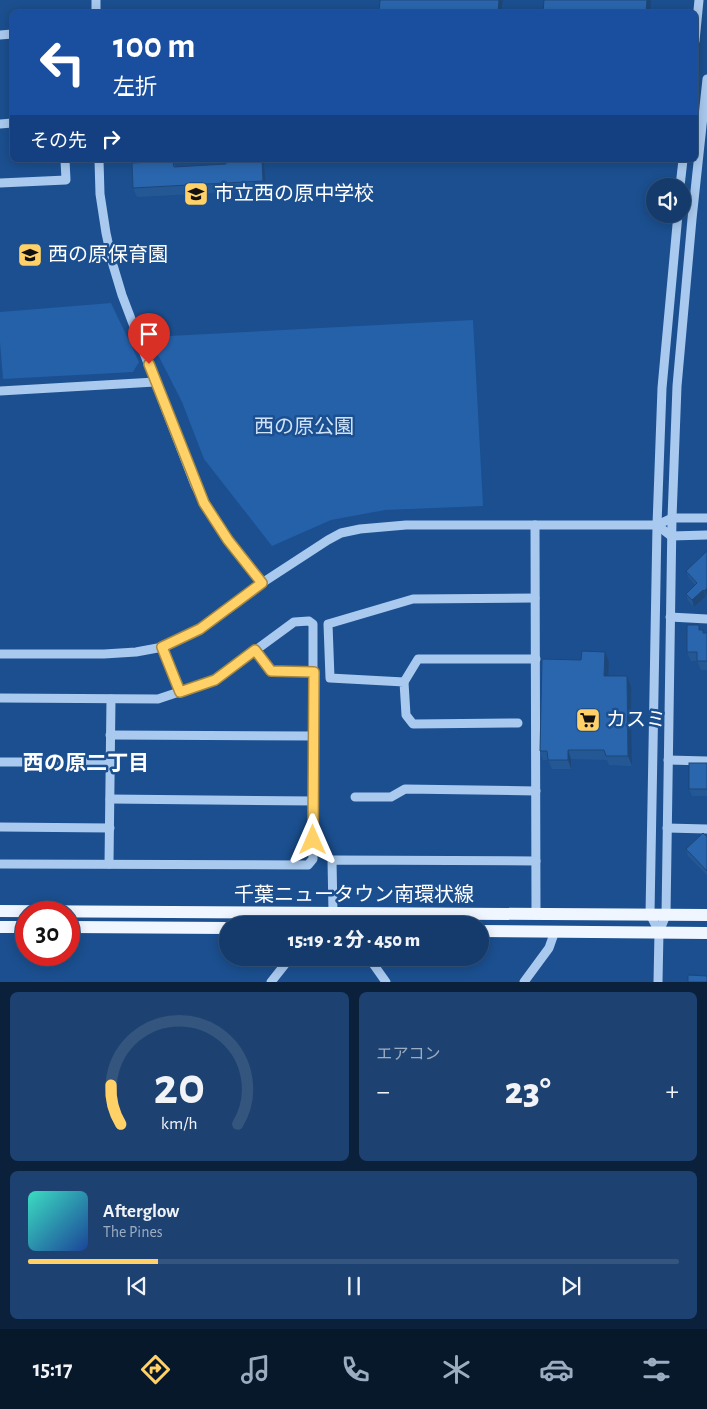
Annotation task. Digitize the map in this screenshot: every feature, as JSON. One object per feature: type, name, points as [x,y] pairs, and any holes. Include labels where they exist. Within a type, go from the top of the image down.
[{"type":"main road","name":"千葉ニュータウン南環状線","points":[[0,911],[707,915]]},
{"type":"main road","points":[[0,927],[15,927]]},
{"type":"main road","name":"千葉ニュータウン南環状線","points":[[80,927],[219,928]]},
{"type":"main road","name":"千葉ニュータウン南環状線","points":[[489,931],[707,933]]},
{"type":"street","points":[[698,161],[707,79]]},
{"type":"street","points":[[698,93],[705,94]]},
{"type":"street","points":[[0,183],[66,180],[65,162]]},
{"type":"street","points":[[99,162],[102,203],[112,265],[155,382],[204,503],[228,540],[262,583]]},
{"type":"street","points":[[681,178],[683,162]]},
{"type":"street","points":[[658,932],[666,914],[672,518],[678,376],[698,162]]},
{"type":"street","points":[[658,982],[658,932],[650,914],[657,525],[662,388],[677,223]]},
{"type":"street","points":[[0,391],[155,382]]},
{"type":"street","points":[[0,654],[104,654],[136,652],[162,647],[200,629],[262,583],[328,540],[341,533],[360,529],[406,525],[657,525],[672,518],[707,518]]},
{"type":"street","points":[[535,525],[536,915]]},
{"type":"street","points":[[657,525],[672,536],[707,536]]},
{"type":"street","points":[[404,682],[330,678],[328,624],[413,599],[535,598]]},
{"type":"street","points":[[670,617],[707,619]]},
{"type":"street","points":[[0,698],[158,699],[215,680],[294,622],[309,621],[313,624],[313,859],[308,865],[0,864]]},
{"type":"street","points":[[162,647],[180,692]]},
{"type":"street","points":[[255,650],[271,671],[314,672]]},
{"type":"street","points":[[518,724],[413,724],[406,715],[404,682],[418,659],[536,659]]},
{"type":"street","points":[[109,864],[111,699]]},
{"type":"street","points":[[110,735],[314,736]]},
{"type":"street","points":[[668,760],[707,761]]},
{"type":"street","points":[[0,762],[110,762]]},
{"type":"street","points":[[355,797],[391,797],[405,789],[536,791]]},
{"type":"street","points":[[110,799],[314,800]]},
{"type":"street","points":[[0,827],[110,828]]},
{"type":"street","points":[[667,828],[707,829]]},
{"type":"street","points":[[333,913],[332,860],[536,861]]},
{"type":"street","points":[[524,982],[549,948],[556,931]]},
{"type":"street","points":[[272,982],[284,966]]},
{"type":"street","points":[[374,966],[386,982]]},
{"type":"green space","points":[[111,303],[139,362],[133,372],[3,379],[0,312]]},
{"type":"green space","name":"西の原公園","points":[[473,320],[483,506],[385,510],[331,520],[272,546],[204,459],[182,402],[149,337]]},
{"type":"building","points":[[380,0],[499,0],[498,10],[379,10]]},
{"type":"building","points":[[544,0],[647,0],[646,10],[543,10]]},
{"type":"building","points":[[173,162],[174,167],[226,164],[226,162],[262,162],[263,181],[133,188],[132,163]]},
{"type":"building","points":[[707,551],[707,588],[692,600],[686,594],[697,583],[686,571]]},
{"type":"building","points":[[687,625],[699,625],[699,630],[707,633],[707,661],[697,661],[697,652],[687,652]]},
{"type":"building","points":[[582,651],[605,652],[604,676],[627,676],[628,756],[606,756],[604,750],[568,750],[568,760],[548,760],[547,751],[540,751],[542,659],[581,660]]},
{"type":"building","points":[[689,763],[707,763],[707,789],[689,789]]},
{"type":"building","points":[[703,833],[707,837],[707,871],[686,849]]},
{"type":"building","points":[[688,975],[707,976],[707,982],[688,982]]},
{"type":"place","name":"市立西の原中学校","points":[[196,194]]},
{"type":"place","name":"西の原保育園","points":[[30,255]]},
{"type":"place","name":"カスミ","points":[[588,720]]},
{"type":"district","name":"西の原二丁目","points":[[86,763]]},
{"type":"route","points":[[149,364],[195,485],[204,503],[228,540],[262,583],[200,629],[162,647],[180,692],[215,680],[255,650],[271,671],[314,672],[313,840]]}]
